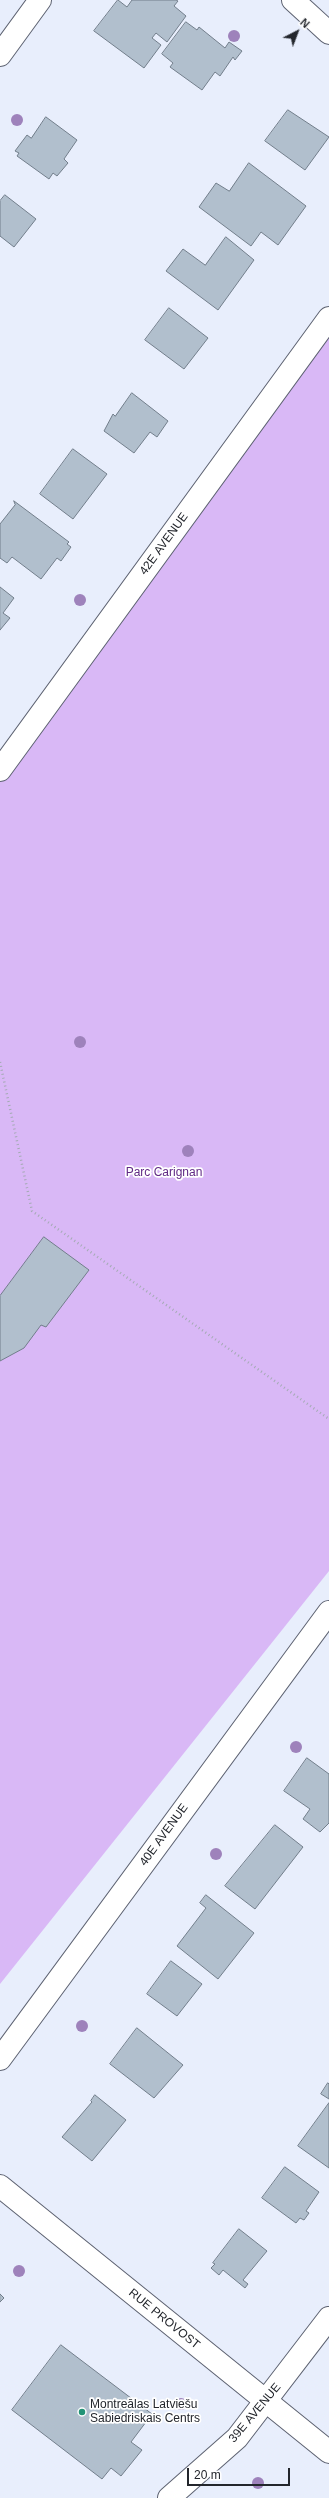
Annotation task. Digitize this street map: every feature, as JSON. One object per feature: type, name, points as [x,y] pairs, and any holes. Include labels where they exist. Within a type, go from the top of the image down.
[{"type":"street","points":[[0,55],[40,0]]},
{"type":"street","points":[[293,0],[329,33]]},
{"type":"street","name":"42E AVENUE","points":[[0,770],[329,318]]},
{"type":"street","name":"40E AVENUE","points":[[0,2059],[329,1612]]},
{"type":"street","name":"RUE PROVOST","points":[[0,2186],[329,2452]]},
{"type":"street","name":"39E AVENUE","points":[[169,2498],[237,2438],[329,2318]]},
{"type":"path","points":[[0,1062],[32,1211],[329,1419]]},
{"type":"green space","name":"Parc Carignan","points":[[329,320],[329,1571],[0,1984],[0,774]]},
{"type":"building","points":[[118,0],[127,7],[132,0],[176,0],[178,1],[174,6],[186,16],[167,42],[156,33],[152,38],[161,45],[144,68],[94,31]]},
{"type":"building","points":[[186,22],[197,30],[199,27],[225,48],[229,42],[242,51],[235,60],[233,57],[220,76],[215,72],[202,90],[170,67],[173,63],[162,54]]},
{"type":"building","points":[[288,110],[329,137],[305,170],[265,141]]},
{"type":"building","points":[[46,117],[77,140],[64,159],[68,163],[57,176],[53,173],[49,179],[17,156],[19,153],[15,151],[27,135],[31,138]]},
{"type":"building","points":[[249,163],[306,206],[278,245],[261,232],[251,246],[199,207],[216,183],[229,191]]},
{"type":"building","points":[[5,195],[36,219],[14,247],[0,236],[0,201]]},
{"type":"building","points":[[226,237],[254,260],[218,310],[166,271],[183,249],[205,265]]},
{"type":"building","points":[[169,308],[208,338],[184,369],[145,340]]},
{"type":"building","points":[[132,393],[168,421],[157,437],[150,432],[134,453],[104,431],[113,414],[115,416]]},
{"type":"building","points":[[73,449],[107,474],[73,519],[40,494]]},
{"type":"building","points":[[14,501],[69,542],[67,544],[71,547],[61,561],[57,558],[41,579],[12,557],[7,563],[0,558],[0,524],[15,505]]},
{"type":"building","points":[[0,587],[14,598],[3,613],[10,618],[0,630]]},
{"type":"building","points":[[44,1237],[89,1270],[46,1327],[41,1325],[24,1348],[0,1361],[0,1296]]},
{"type":"building","points":[[307,1758],[329,1774],[329,1823],[320,1832],[303,1819],[310,1809],[284,1791]]},
{"type":"building","points":[[275,1825],[303,1847],[255,1909],[225,1886]]},
{"type":"building","points":[[206,1895],[254,1933],[218,1979],[177,1946],[206,1908],[200,1903]]},
{"type":"building","points":[[171,1961],[202,1984],[177,2016],[147,1994]]},
{"type":"building","points":[[137,2028],[183,2065],[154,2098],[110,2064]]},
{"type":"building","points":[[328,2083],[329,2084],[329,2099],[321,2094]]},
{"type":"building","points":[[95,2095],[126,2120],[92,2161],[62,2137],[92,2102],[91,2101]]},
{"type":"building","points":[[329,2103],[329,2168],[298,2146]]},
{"type":"building","points":[[285,2167],[319,2192],[306,2211],[309,2213],[304,2220],[300,2218],[296,2223],[262,2198]]},
{"type":"building","points":[[239,2229],[267,2251],[243,2280],[248,2284],[245,2288],[223,2270],[219,2275],[211,2268],[215,2264],[213,2263]]},
{"type":"building","points":[[0,2294],[4,2298],[0,2302]]},
{"type":"building","name":"Montreālas Latviešu Sabiedriskais Centrs","points":[[61,2345],[152,2414],[131,2442],[142,2450],[121,2476],[111,2468],[102,2479],[12,2410]]},
{"type":"place","name":"Montreālas Latviešu Sabiedriskais Centrs","points":[[82,2412]]}]
